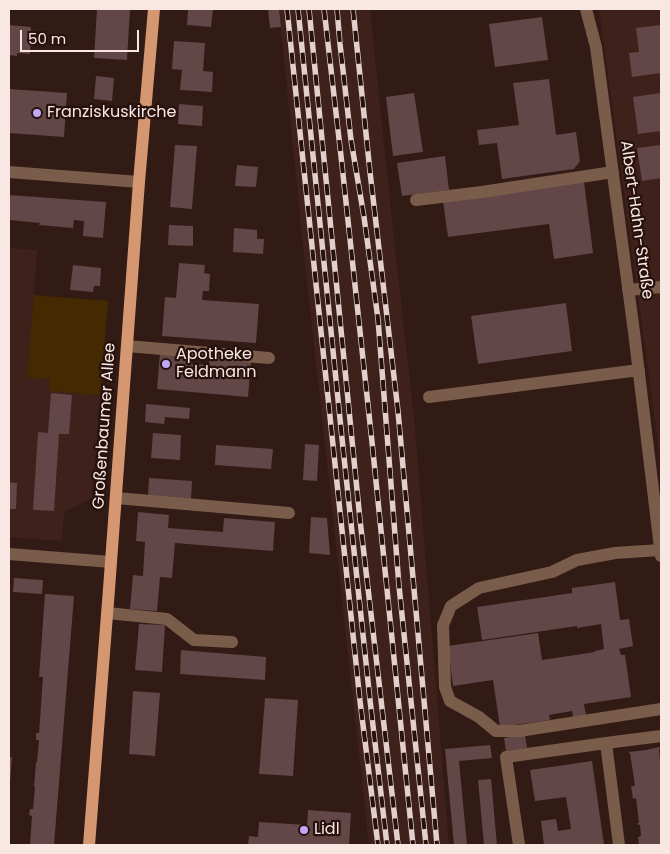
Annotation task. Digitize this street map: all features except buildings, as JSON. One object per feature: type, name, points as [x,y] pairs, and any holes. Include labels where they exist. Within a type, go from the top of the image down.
[{"type":"main road","name":"Großenbaumer Allee","points":[[88,845],[154,9]]},
{"type":"street","name":"Albert-Hahn-Straße","points":[[586,9],[596,47],[661,553]]},
{"type":"street","points":[[9,172],[139,182]]},
{"type":"street","points":[[416,200],[613,172]]},
{"type":"street","points":[[628,290],[661,286]]},
{"type":"street","points":[[127,346],[269,358]]},
{"type":"street","points":[[429,397],[639,370]]},
{"type":"street","points":[[116,498],[289,513]]},
{"type":"street","points":[[661,553],[615,553],[577,560],[552,572],[480,588],[451,606],[443,625],[446,687],[450,701],[479,717],[496,731],[519,731],[661,709]]},
{"type":"street","points":[[9,554],[111,562]]},
{"type":"street","points":[[107,613],[167,619],[194,640],[232,642]]},
{"type":"street","points":[[519,845],[506,757],[661,736]]},
{"type":"street","points":[[606,743],[619,845]]},
{"type":"shaded area","points":[[279,9],[370,9],[414,417],[449,845],[369,845],[302,237]]},
{"type":"shaded area","points":[[599,9],[661,9],[661,465]]},
{"type":"shaded area","points":[[9,248],[37,250],[34,295],[108,301],[92,498],[64,512],[62,541],[9,537]]},
{"type":"shaded area","points":[[34,295],[108,301],[100,395],[49,391],[50,379],[27,377]]},
{"type":"railway","points":[[287,9],[360,701],[378,845]]},
{"type":"railway","points":[[298,9],[343,448],[387,845]]},
{"type":"railway","points":[[309,9],[360,520],[398,845]]},
{"type":"railway","points":[[324,9],[372,442],[413,845]]},
{"type":"railway","points":[[337,9],[351,140],[378,319],[399,586],[426,845]]},
{"type":"railway","points":[[353,9],[398,411],[437,845]]},
{"type":"place","name":"Franziskuskirche","points":[[37,113]]},
{"type":"place","name":"Apotheke Feldmann","points":[[166,364]]},
{"type":"place","name":"Lidl","points":[[304,830]]}]
